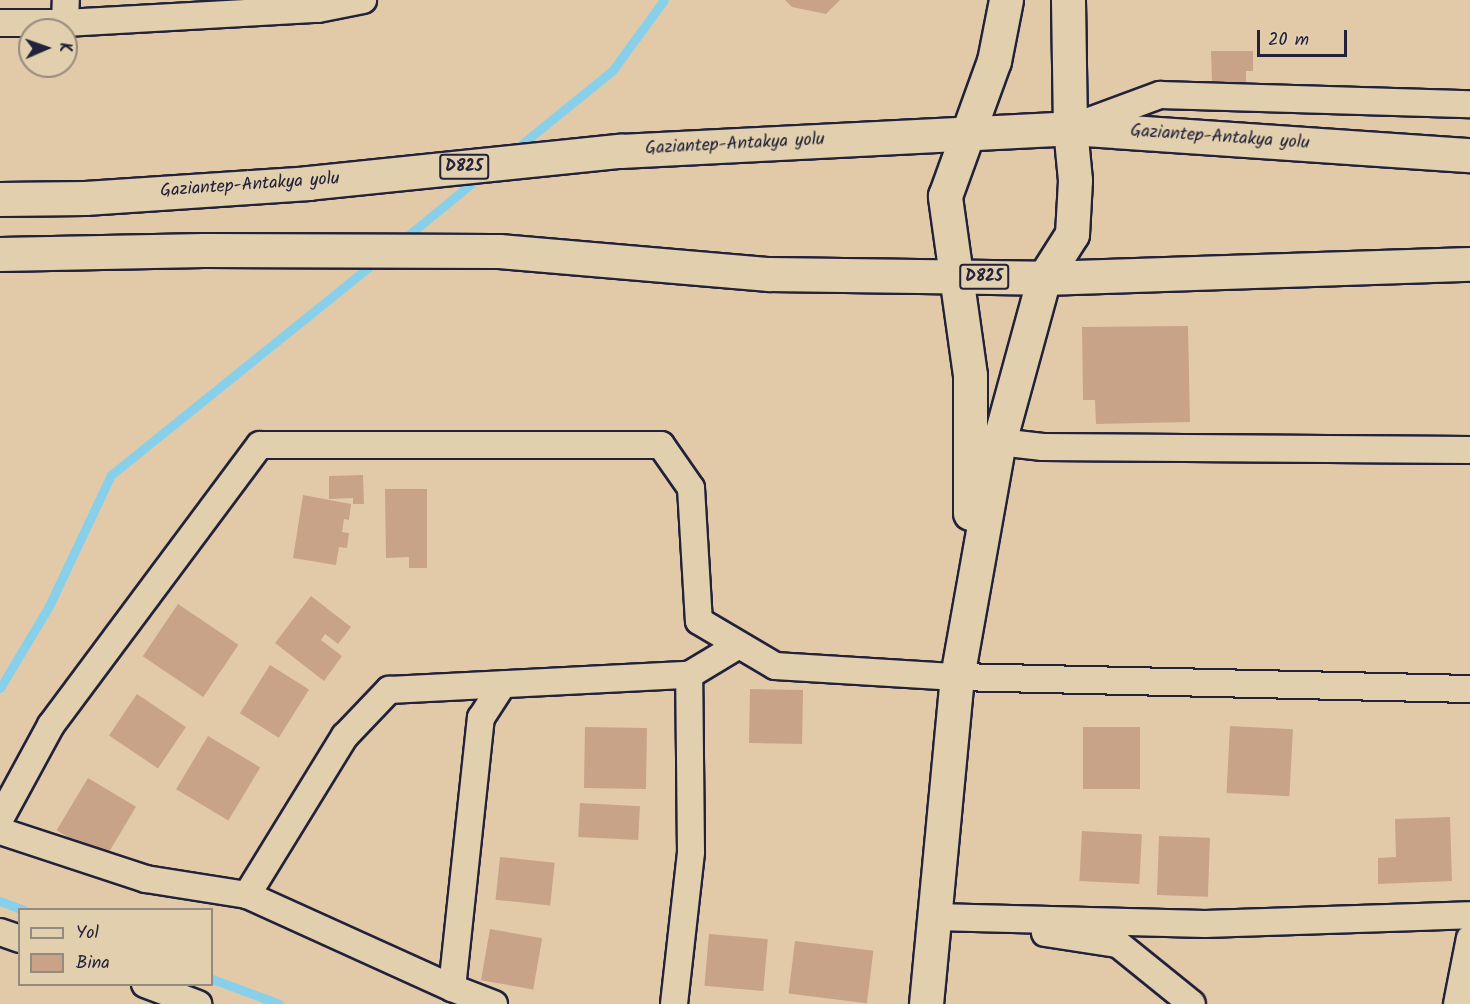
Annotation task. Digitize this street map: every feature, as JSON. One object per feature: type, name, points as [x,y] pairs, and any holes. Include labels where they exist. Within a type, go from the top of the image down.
[{"type":"main road","points":[[968,620],[970,375],[958,277],[948,232],[945,196],[994,61],[1006,0]]},
{"type":"main road","points":[[926,1004],[957,677],[999,442],[1044,278],[1072,234],[1075,180],[1071,128],[1068,0]]},
{"type":"main road","name":"Gaziantep-Antakya yolu","points":[[0,199],[85,198],[308,183],[620,151],[1071,128],[1470,155]]},
{"type":"main road","name":"D825","points":[[0,254],[204,250],[499,251],[769,274],[1044,278],[1470,264]]},
{"type":"street","points":[[0,23],[65,11],[318,9],[363,0]]},
{"type":"street","points":[[1071,128],[1160,95],[1470,104]]},
{"type":"street","points":[[999,442],[1043,447],[1470,450]]},
{"type":"street","points":[[0,819],[51,725],[260,445],[661,445],[691,488],[699,621],[775,666],[957,677],[1470,689]]},
{"type":"street","points":[[247,895],[345,736],[389,690],[689,675],[739,645]]},
{"type":"street","points":[[674,1004],[691,852],[689,675]]},
{"type":"street","points":[[452,988],[481,718],[503,684]]},
{"type":"street","points":[[0,831],[146,879],[247,895],[452,988],[494,1004]]},
{"type":"street","points":[[935,917],[1205,924],[1470,915]]},
{"type":"street","points":[[935,917],[1118,944],[1192,1004]]},
{"type":"street","points":[[0,932],[18,938]]},
{"type":"street","points":[[1457,1004],[1470,938]]},
{"type":"street","points":[[150,986],[198,1004]]},
{"type":"building","points":[[785,0],[840,0],[826,14],[792,7]]},
{"type":"building","points":[[1211,51],[1253,51],[1253,71],[1246,71],[1246,82],[1212,83]]},
{"type":"building","points":[[1188,326],[1190,422],[1096,424],[1095,400],[1083,400],[1082,327]]},
{"type":"building","points":[[363,475],[364,504],[353,504],[353,498],[329,499],[329,476]]},
{"type":"building","points":[[385,489],[427,489],[427,568],[409,568],[409,557],[386,558]]},
{"type":"building","points":[[303,495],[351,504],[349,520],[344,519],[342,532],[349,533],[347,548],[339,547],[336,565],[293,558]]},
{"type":"building","points":[[311,596],[351,627],[338,644],[325,634],[321,640],[342,656],[324,681],[275,643]]},
{"type":"building","points":[[178,604],[239,645],[203,697],[143,656]]},
{"type":"building","points":[[270,665],[309,689],[279,738],[240,713]]},
{"type":"building","points":[[750,689],[803,690],[802,744],[749,743]]},
{"type":"building","points":[[137,694],[186,727],[158,768],[109,735]]},
{"type":"building","points":[[1230,726],[1293,729],[1289,796],[1226,793]]},
{"type":"building","points":[[585,727],[647,728],[646,789],[584,788]]},
{"type":"building","points":[[1083,727],[1140,727],[1140,789],[1083,789]]},
{"type":"building","points":[[208,736],[260,767],[228,821],[176,789]]},
{"type":"building","points":[[88,778],[136,807],[105,859],[57,830]]},
{"type":"building","points":[[580,803],[640,806],[638,840],[578,837]]},
{"type":"building","points":[[1450,817],[1452,881],[1378,884],[1378,858],[1396,857],[1395,819]]},
{"type":"building","points":[[1082,831],[1142,834],[1139,884],[1079,881]]},
{"type":"building","points":[[1159,836],[1210,838],[1208,897],[1157,895]]},
{"type":"building","points":[[500,857],[555,863],[550,906],[496,900]]},
{"type":"building","points":[[490,929],[542,938],[533,989],[481,980]]},
{"type":"building","points":[[709,934],[768,939],[763,991],[704,986]]},
{"type":"building","points":[[795,941],[873,951],[867,1003],[789,994]]},
{"type":"waterway","points":[[512,152],[612,71],[664,0]]},
{"type":"waterway","points":[[400,242],[482,175]]},
{"type":"waterway","points":[[0,688],[49,606],[111,475],[377,260]]},
{"type":"waterway","points":[[0,901],[19,908]]},
{"type":"waterway","points":[[213,979],[280,1004]]}]
